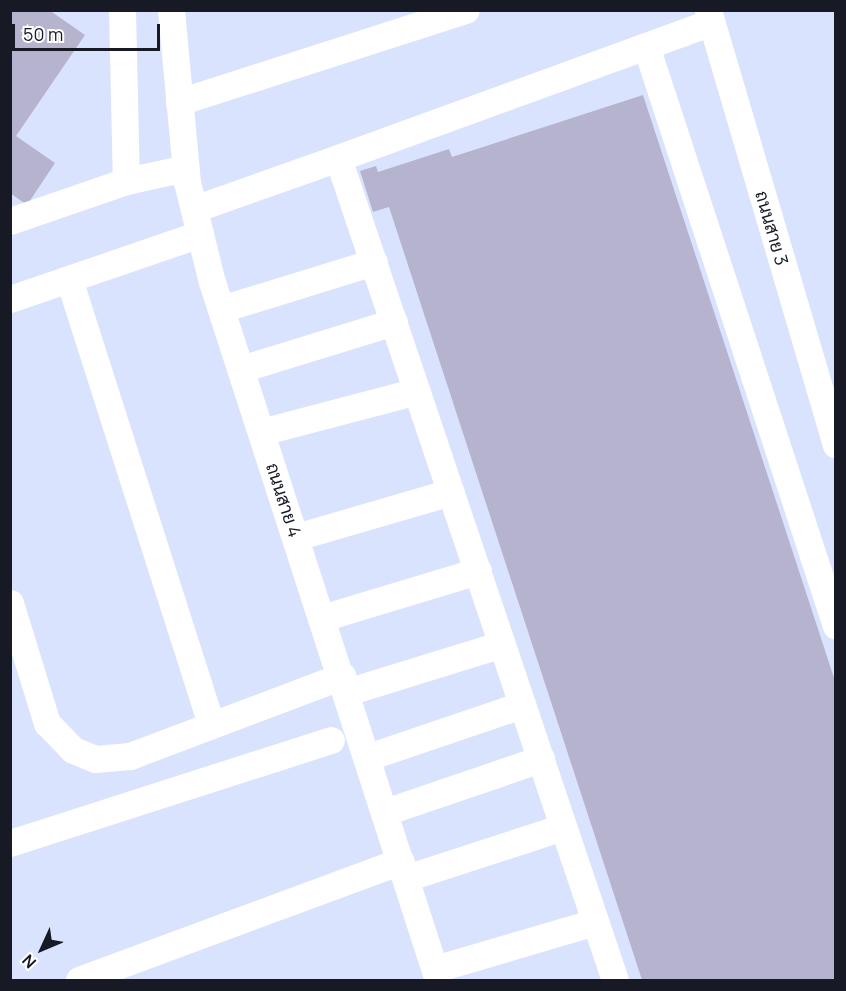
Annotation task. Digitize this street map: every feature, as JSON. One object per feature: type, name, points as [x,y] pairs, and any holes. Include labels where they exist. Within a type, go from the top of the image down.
[{"type":"street","points":[[122,10],[126,181]]},
{"type":"street","name":"ถนนสาย 4","points":[[171,10],[186,168],[197,222],[220,309],[344,684],[436,975]]},
{"type":"street","points":[[179,102],[466,10]]},
{"type":"street","points":[[10,299],[69,279],[338,158],[646,45],[709,16]]},
{"type":"street","name":"ถนนสาย 3","points":[[709,16],[836,445]]},
{"type":"street","points":[[646,45],[836,626]]},
{"type":"street","points":[[338,158],[615,981]]},
{"type":"street","points":[[10,221],[126,181],[186,168]]},
{"type":"street","points":[[220,309],[374,262]]},
{"type":"street","points":[[69,279],[211,725]]},
{"type":"street","points":[[240,369],[394,322]]},
{"type":"street","points":[[261,432],[417,391]]},
{"type":"street","points":[[296,537],[451,492]]},
{"type":"street","points":[[322,618],[478,572]]},
{"type":"street","points":[[10,603],[47,723],[73,750],[95,759],[130,756],[211,725],[344,684],[502,644]]},
{"type":"street","points":[[368,758],[522,705]]},
{"type":"street","points":[[10,843],[331,740]]},
{"type":"street","points":[[385,812],[541,759]]},
{"type":"street","points":[[79,981],[403,869],[563,827]]},
{"type":"street","points":[[436,975],[595,922]]},
{"type":"shaded area","points":[[11,11],[835,11],[835,980],[11,980]]},
{"type":"building","points":[[10,10],[49,10],[85,35],[16,136],[55,163],[27,205],[10,193]]},
{"type":"building","points":[[643,95],[836,684],[836,980],[642,980],[389,207],[373,212],[360,171],[376,166],[378,172],[449,149],[452,157]]}]
